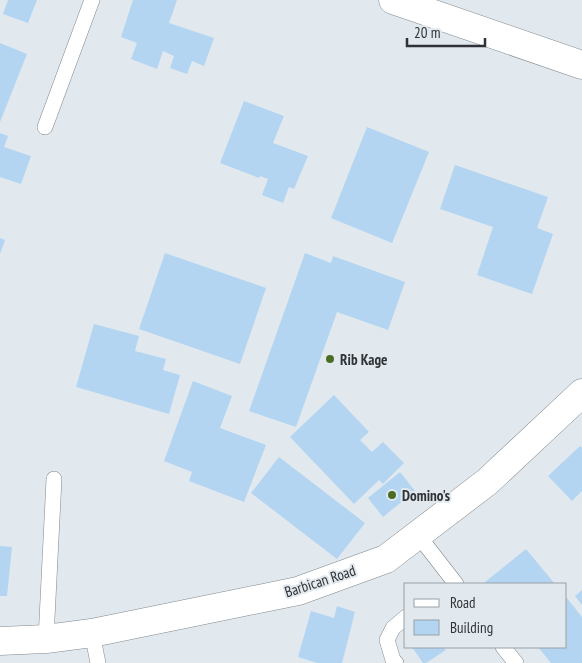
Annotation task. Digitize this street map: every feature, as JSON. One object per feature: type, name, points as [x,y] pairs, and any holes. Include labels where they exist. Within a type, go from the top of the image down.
[{"type":"main road","points":[[393,0],[582,65]]},
{"type":"main road","name":"Barbican Road","points":[[0,641],[92,634],[298,591],[386,559],[488,482],[582,392]]},
{"type":"lane","points":[[45,127],[92,0]]},
{"type":"lane","points":[[46,639],[54,479]]},
{"type":"lane","points":[[418,535],[450,582]]},
{"type":"lane","points":[[396,663],[393,660],[387,640],[393,628],[404,619]]},
{"type":"lane","points":[[92,634],[98,663]]},
{"type":"building","points":[[8,0],[37,0],[28,23],[3,14]]},
{"type":"building","points":[[133,0],[177,0],[169,23],[214,38],[204,66],[192,61],[187,74],[170,68],[174,56],[163,51],[157,69],[131,59],[137,43],[121,37]]},
{"type":"building","points":[[0,43],[27,54],[0,122]]},
{"type":"building","points":[[244,101],[284,116],[273,143],[308,156],[294,189],[289,187],[283,203],[262,195],[268,179],[260,176],[259,178],[220,163]]},
{"type":"building","points":[[367,127],[429,152],[392,243],[331,218]]},
{"type":"building","points":[[0,133],[8,136],[4,147],[31,156],[21,184],[0,177]]},
{"type":"building","points":[[455,165],[548,197],[537,228],[553,234],[532,294],[477,275],[493,227],[440,209]]},
{"type":"building","points":[[0,238],[5,240],[0,254]]},
{"type":"building","points":[[165,253],[266,288],[240,364],[139,329]]},
{"type":"building","points":[[305,253],[331,263],[333,256],[405,282],[388,330],[337,312],[296,427],[249,411]]},
{"type":"building","points":[[94,324],[139,336],[135,351],[166,359],[163,370],[180,375],[169,414],[76,387]]},
{"type":"building","points":[[193,381],[232,396],[220,428],[266,445],[244,502],[189,481],[192,472],[164,461]]},
{"type":"building","points":[[334,395],[369,432],[360,440],[372,452],[383,442],[404,463],[383,484],[379,480],[354,504],[290,437]]},
{"type":"building","points":[[580,446],[582,448],[582,491],[572,501],[548,476]]},
{"type":"building","points":[[279,457],[365,523],[337,559],[251,493]]},
{"type":"building","name":"Domino's","points":[[400,472],[415,491],[383,517],[368,498]]},
{"type":"building","points":[[0,546],[12,547],[7,596],[0,596]]},
{"type":"building","points":[[526,549],[554,583],[486,583]]},
{"type":"building","points":[[582,590],[582,605],[575,596]]},
{"type":"building","points":[[567,598],[582,617],[582,663],[551,663],[539,648],[567,648]]},
{"type":"building","points":[[337,606],[355,612],[342,663],[317,663],[298,657],[311,611],[334,618]]},
{"type":"building","points":[[413,648],[444,648],[446,650],[426,663],[423,663]]},
{"type":"place","name":"Rib Kage","points":[[330,359]]},
{"type":"place","name":"Domino's","points":[[392,495]]}]
